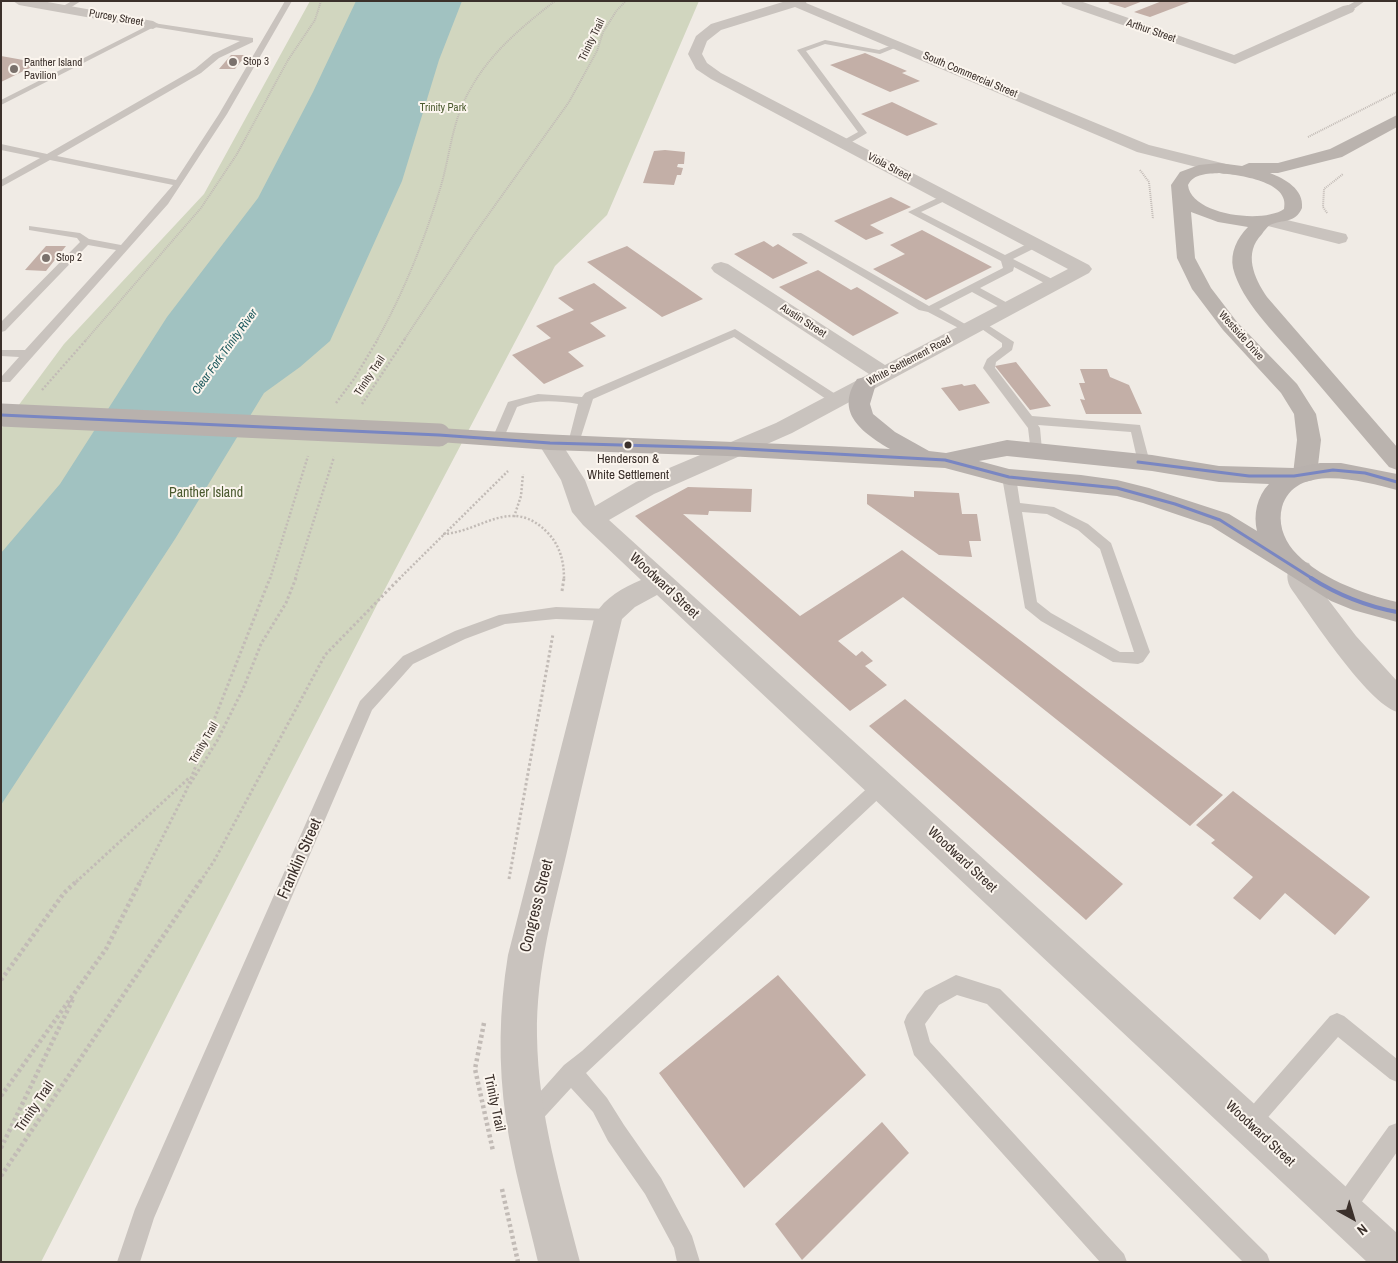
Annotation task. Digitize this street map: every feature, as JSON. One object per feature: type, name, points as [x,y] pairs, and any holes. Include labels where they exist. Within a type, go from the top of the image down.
[{"type":"main road","points":[[1336,153],[1301,193],[1292,212],[1267,221],[1231,219],[1212,214],[1196,207],[1185,199],[1180,188],[1184,177],[1192,172],[1205,169],[1278,168],[1336,153],[1397,120]]},
{"type":"main road","points":[[1228,169],[1262,176],[1276,182],[1293,197],[1301,193]]},
{"type":"main road","name":"Westside Drive","points":[[1180,188],[1186,258],[1202,289],[1230,326],[1289,389],[1304,414],[1309,440],[1299,475]]},
{"type":"main road","points":[[1267,221],[1246,239],[1242,255],[1243,269],[1250,288],[1269,313],[1397,462]]},
{"type":"main road","points":[[875,379],[859,401],[860,410],[864,418],[870,425],[935,459],[1007,448],[1242,476],[1299,475],[1333,470],[1365,473],[1397,482]]},
{"type":"main road","points":[[1,414],[439,435],[562,443],[732,448],[935,459],[1009,477],[1081,483],[1117,488],[1149,496],[1220,520],[1333,592],[1372,608],[1397,612]]},
{"type":"main road","points":[[1294,566],[1273,539],[1267,521],[1270,500],[1284,483],[1299,475]]},
{"type":"street","name":"Arthur Street","points":[[1067,1],[1235,60],[1348,8]]},
{"type":"street","name":"Purcey Street","points":[[25,2],[153,25]]},
{"type":"street","points":[[9,14],[25,2]]},
{"type":"street","name":"South Commercial Street","points":[[799,2],[1144,149],[1228,169]]},
{"type":"street","name":"Viola Street","points":[[799,2],[716,27],[701,39],[695,54],[701,66],[716,76],[1082,269]]},
{"type":"street","points":[[1332,4],[1348,8]]},
{"type":"street","name":"South Commercial Street","points":[[1144,149],[1180,188]]},
{"type":"street","points":[[1267,221],[1339,238],[1301,193]]},
{"type":"street","name":"Austin Street","points":[[721,268],[875,379]]},
{"type":"street","name":"White Settlement Road","points":[[732,448],[784,428],[1082,269]]},
{"type":"street","name":"Woodward Street","points":[[562,443],[581,506],[592,519],[1397,1261]]},
{"type":"street","points":[[592,519],[645,488],[732,448]]},
{"type":"street","points":[[1294,566],[1301,583],[1346,646],[1397,700]]},
{"type":"street","points":[[609,615],[624,600],[660,582]]},
{"type":"street","name":"Congress Street","points":[[559,1262],[526,1122],[520,1074],[519,991],[525,955],[609,615]]},
{"type":"lane","points":[[62,9],[78,1]]},
{"type":"lane","points":[[6,379],[165,202],[223,114],[289,1]]},
{"type":"lane","points":[[1348,8],[1362,1]]},
{"type":"lane","points":[[1,103],[153,25],[266,42]]},
{"type":"lane","points":[[1,184],[198,71],[216,56],[248,40]]},
{"type":"lane","points":[[845,143],[863,133],[801,50],[825,42],[880,52],[898,45]]},
{"type":"lane","points":[[1,148],[179,183]]},
{"type":"lane","points":[[946,197],[913,212],[1054,284]]},
{"type":"lane","points":[[33,228],[80,236],[86,242],[122,248]]},
{"type":"lane","points":[[797,234],[923,308],[931,309],[1008,342],[1008,348],[991,361],[989,368],[1034,428],[1036,450]]},
{"type":"lane","points":[[1,329],[86,242]]},
{"type":"lane","points":[[1005,259],[1035,244]]},
{"type":"lane","points":[[931,309],[1009,269],[1005,259]]},
{"type":"lane","points":[[972,288],[1009,308]]},
{"type":"lane","points":[[562,443],[589,396],[735,332],[836,400]]},
{"type":"lane","points":[[1,353],[28,354]]},
{"type":"lane","points":[[498,439],[512,405],[522,399],[533,397],[585,400]]},
{"type":"lane","points":[[1028,420],[1136,428],[1144,463]]},
{"type":"lane","points":[[1009,477],[1030,604],[1046,617],[1118,658],[1138,658],[1142,652],[1106,547],[1083,527],[1049,510],[1014,507]]},
{"type":"lane","name":"Franklin Street","points":[[128,1262],[143,1217],[366,706],[408,660],[460,635],[504,619],[556,613],[609,615]]},
{"type":"lane","points":[[526,1122],[571,1072],[589,1058],[881,786]]},
{"type":"lane","points":[[1116,1262],[921,1048],[914,1022],[932,998],[956,985],[993,996],[1259,1262]]},
{"type":"lane","points":[[1249,1124],[1337,1023],[1397,1072]]},
{"type":"lane","points":[[571,1072],[600,1105],[616,1133],[653,1186],[684,1244],[689,1262]]},
{"type":"lane","points":[[1342,1210],[1397,1134]]},
{"type":"path","points":[[41,392],[202,208],[237,154],[288,60],[315,20],[321,1]]},
{"type":"path","name":"Trinity Trail","points":[[332,409],[366,361],[384,330],[426,233],[443,181],[453,130],[471,88],[493,56],[526,24],[554,1]]},
{"type":"path","name":"Trinity Trail","points":[[359,407],[472,236],[569,102],[597,51],[603,32],[617,10],[626,1]]},
{"type":"path","points":[[1303,140],[1397,92]]},
{"type":"path","points":[[1328,216],[1323,207],[1324,189],[1345,172]]},
{"type":"path","name":"Trinity Trail","points":[[186,791],[265,595],[310,449]]},
{"type":"path","name":"Trinity Trail","points":[[1,1096],[106,949],[186,791],[217,741],[244,689],[261,644],[286,603],[299,569],[336,450]]},
{"type":"path","name":"Trinity Trail","points":[[1,1176],[214,862],[325,655],[443,534],[508,471]]},
{"type":"path","points":[[514,517],[520,496],[523,474]]},
{"type":"path","points":[[443,534],[458,534],[492,518],[528,518],[540,524],[555,540],[560,553],[565,578],[556,613],[508,884]]},
{"type":"path","name":"Trinity Trail","points":[[1,980],[64,893],[192,776]]},
{"type":"path","points":[[1,1148],[77,990]]},
{"type":"path","name":"Trinity Trail","points":[[484,1020],[475,1069],[494,1153]]},
{"type":"path","points":[[500,1181],[518,1262]]},
{"type":"green space","name":"Panther Island","points":[[310,1],[699,1],[607,215],[555,266],[386,587],[41,1262],[1,1262],[1,429],[64,344],[204,194]]},
{"type":"water","name":"Clear Fork Trinity River","points":[[356,1],[462,1],[439,60],[402,181],[330,341],[300,367],[264,393],[175,539],[1,805],[1,553],[60,484],[167,317],[258,198],[313,92]]},
{"type":"building","points":[[1112,1],[1143,1],[1125,8],[1108,3]]},
{"type":"building","points":[[1162,1],[1192,1],[1150,17],[1134,12]]},
{"type":"building","points":[[865,53],[907,71],[902,73],[920,81],[890,92],[830,65]]},
{"type":"building","name":"Stop 3","points":[[231,55],[246,55],[235,69],[219,69]]},
{"type":"building","name":"Panther Island Pavilion","points":[[1,56],[40,63],[1,82]]},
{"type":"building","points":[[892,102],[938,124],[907,136],[861,114]]},
{"type":"building","points":[[654,151],[685,152],[684,164],[678,164],[677,167],[683,168],[681,175],[677,175],[674,185],[643,183]]},
{"type":"building","points":[[891,197],[911,207],[870,225],[884,233],[866,240],[834,221]]},
{"type":"building","points":[[922,230],[992,267],[926,300],[873,269],[905,254],[890,245]]},
{"type":"building","points":[[764,241],[773,247],[778,244],[808,263],[773,279],[734,254]]},
{"type":"building","name":"Stop 2","points":[[46,246],[66,246],[46,271],[25,270]]},
{"type":"building","points":[[627,246],[703,299],[662,317],[587,262]]},
{"type":"building","points":[[818,270],[851,290],[857,287],[899,313],[853,336],[779,287]]},
{"type":"building","points":[[594,283],[627,308],[590,323],[606,336],[568,352],[584,366],[544,384],[512,355],[551,338],[536,326],[574,310],[558,298]]},
{"type":"building","points":[[1016,362],[1051,406],[1030,410],[995,366]]},
{"type":"building","points":[[1080,369],[1107,369],[1110,377],[1129,385],[1142,414],[1086,414],[1080,399],[1085,400],[1079,383],[1085,383]]},
{"type":"building","points":[[962,384],[964,386],[975,384],[990,403],[959,411],[941,388]]},
{"type":"building","points":[[688,487],[752,489],[751,512],[709,511],[708,515],[683,514],[800,616],[902,550],[1223,795],[1190,826],[903,597],[838,641],[856,656],[862,651],[873,661],[865,666],[887,685],[850,711],[635,516]]},
{"type":"building","points":[[914,491],[959,493],[962,514],[977,514],[981,541],[969,541],[972,557],[939,555],[867,504],[867,494],[914,497]]},
{"type":"building","points":[[905,699],[1123,884],[1086,920],[869,726]]},
{"type":"building","points":[[1233,791],[1370,897],[1335,935],[1285,893],[1260,920],[1233,898],[1253,877],[1211,843],[1215,840],[1196,825]]},
{"type":"building","points":[[778,975],[866,1075],[744,1188],[659,1073]]},
{"type":"building","points":[[882,1122],[909,1153],[802,1260],[775,1224]]},
{"type":"transit line","points":[[1,415],[439,435],[550,443],[727,448],[945,460],[1009,477],[1117,488],[1175,504],[1220,520],[1333,592],[1372,607],[1397,612]]},
{"type":"transit line","points":[[1138,462],[1249,476],[1294,476],[1333,470],[1365,473],[1397,482]]},
{"type":"place","name":"Stop 3","points":[[233,62]]},
{"type":"place","name":"Panther Island Pavilion","points":[[14,69]]},
{"type":"place","name":"Stop 2","points":[[46,258]]},
{"type":"place","name":"Henderson & White Settlement","points":[[628,445]]},
{"type":"park label","name":"Trinity Park","points":[[443,108]]}]
